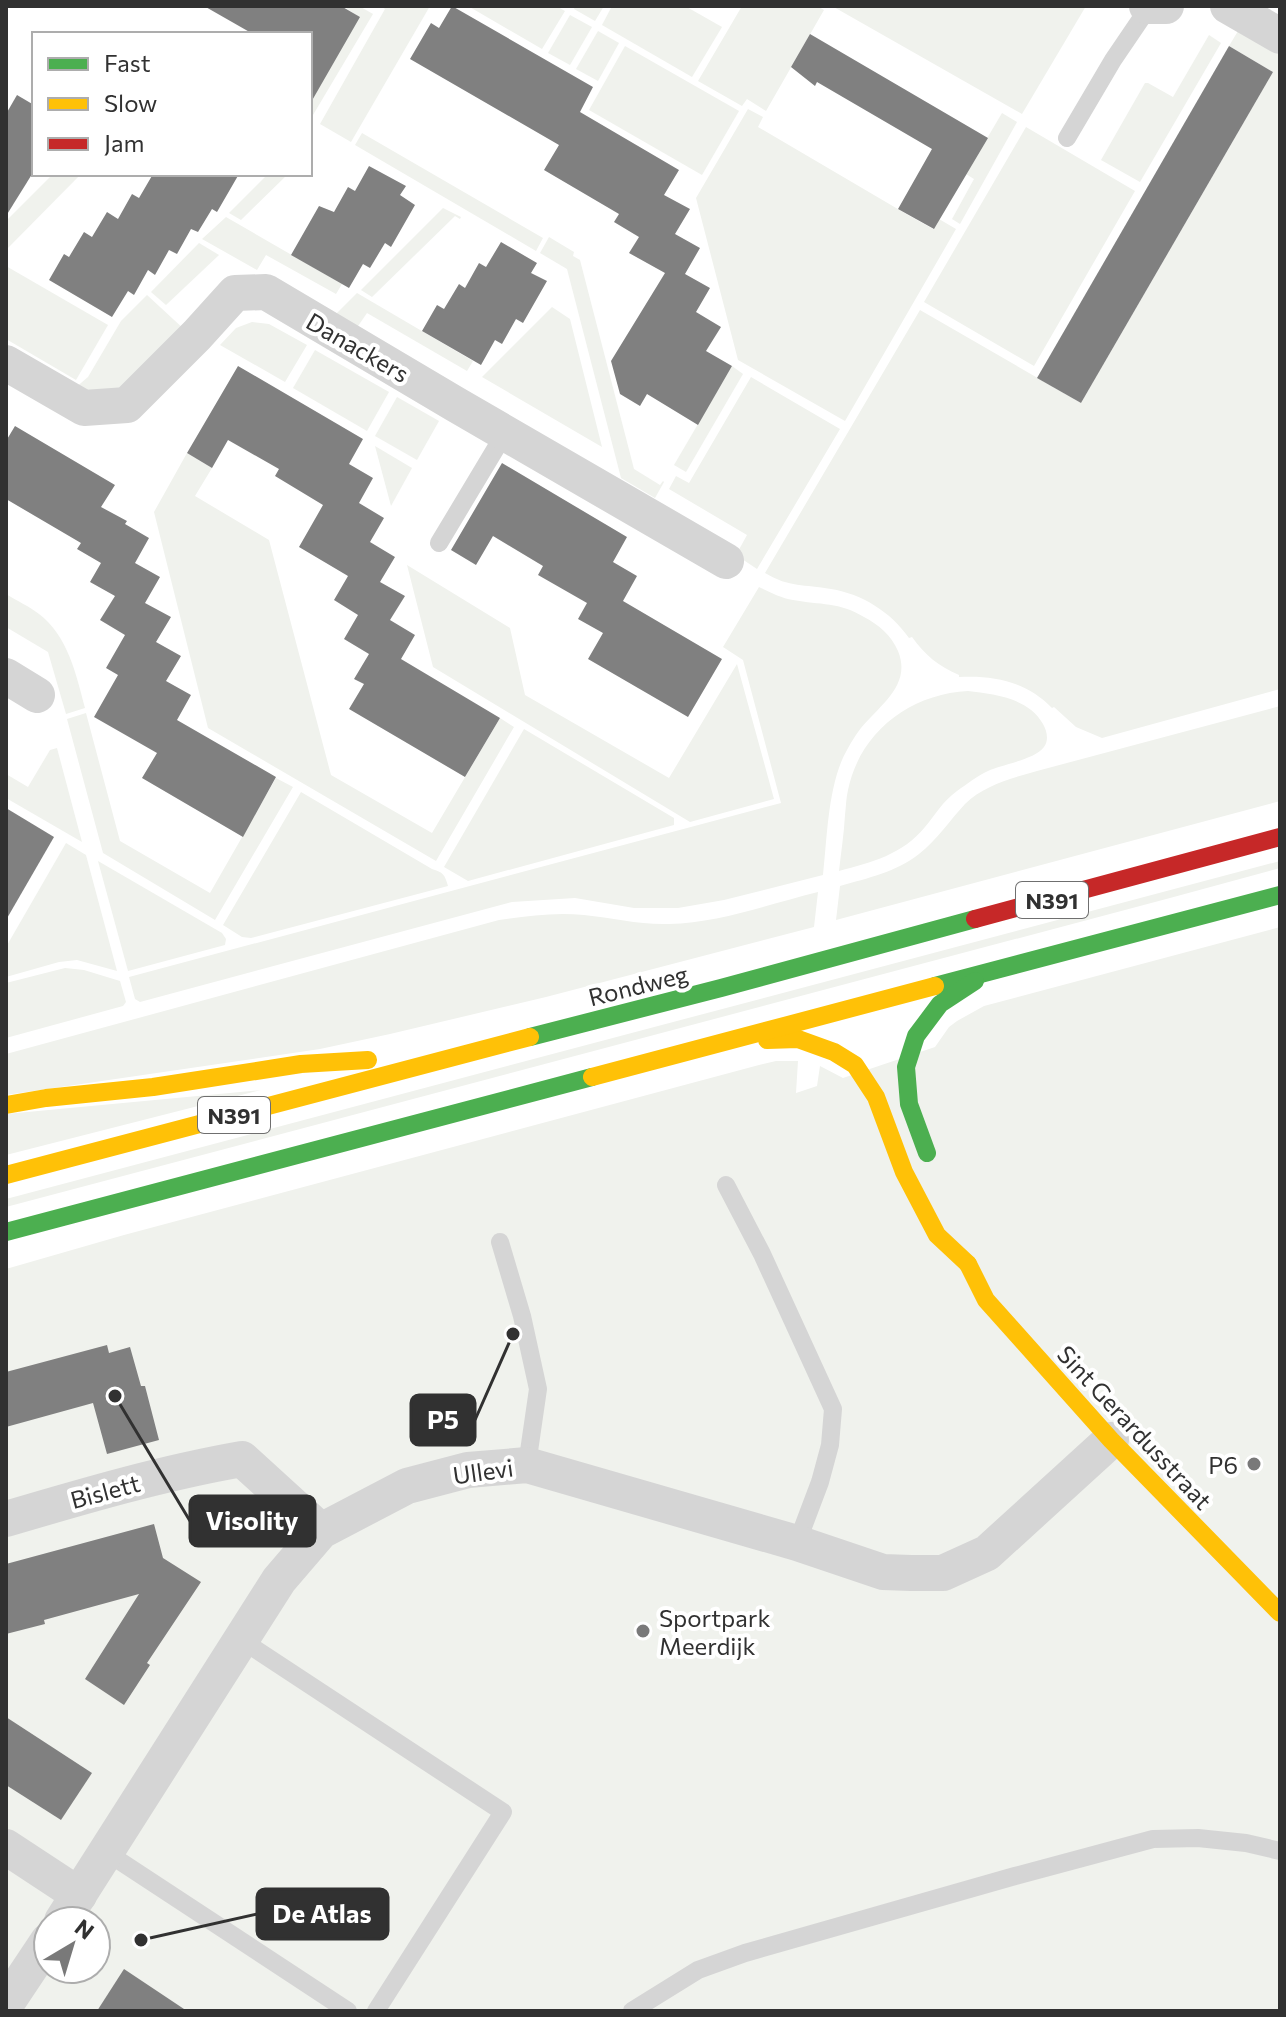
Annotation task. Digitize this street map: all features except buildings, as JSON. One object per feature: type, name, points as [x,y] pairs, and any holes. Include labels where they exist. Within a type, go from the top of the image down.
[{"type":"main road","name":"Rondweg","points":[[6,1175],[854,953],[1280,837]]},
{"type":"main road","name":"N391","points":[[6,1232],[1280,895]]},
{"type":"main road","points":[[934,1170],[909,1104],[906,1067],[916,1036],[940,1004],[986,973]]},
{"type":"main road","points":[[734,1041],[798,1039],[834,1052],[855,1065],[876,1097],[904,1172],[937,1235],[968,1264]]},
{"type":"main road","name":"N391","points":[[6,1105],[153,1087],[301,1064],[462,1054]]},
{"type":"main road","points":[[960,1236],[968,1264]]},
{"type":"main road","name":"Sint Gerardusstraat","points":[[968,1264],[986,1300],[1111,1440],[1280,1613]]},
{"type":"street","points":[[1148,6],[1166,6]]},
{"type":"street","points":[[1228,6],[1280,36]]},
{"type":"street","name":"Danackers","points":[[6,363],[84,408],[127,405],[235,293],[266,292],[726,561]]},
{"type":"street","points":[[6,676],[37,695]]},
{"type":"street","name":"Ullevi","points":[[72,1905],[279,1580],[321,1531],[407,1486],[468,1470],[527,1465],[797,1543],[883,1572],[943,1573],[987,1553],[1111,1440]]},
{"type":"street","name":"Bislett","points":[[6,1519],[198,1467],[242,1459],[321,1531]]},
{"type":"street","points":[[6,1847],[67,1905]]},
{"type":"street","points":[[6,2004],[32,1965]]},
{"type":"lane","points":[[1067,138],[1148,6]]},
{"type":"lane","points":[[439,543],[505,433]]},
{"type":"lane","points":[[726,1185],[762,1254],[833,1409],[824,1470],[797,1543]]},
{"type":"lane","points":[[500,1242],[522,1316],[538,1389],[527,1465]]},
{"type":"lane","points":[[240,1639],[503,1812],[376,2011]]},
{"type":"lane","points":[[632,2011],[698,1970],[745,1953],[1153,1839],[1198,1838],[1246,1843],[1280,1851]]},
{"type":"lane","points":[[106,1852],[348,2011]]},
{"type":"shaded area","points":[[343,6],[359,6],[373,14],[312,117],[312,99],[359,17]]},
{"type":"shaded area","points":[[381,6],[430,6],[351,142],[320,124],[385,9]]},
{"type":"shaded area","points":[[468,6],[556,6],[565,11],[542,49]]},
{"type":"shaded area","points":[[575,6],[604,6],[595,21],[574,9]]},
{"type":"shaded area","points":[[612,6],[685,6],[722,27],[692,77],[602,25]]},
{"type":"shaded area","points":[[742,6],[817,6],[824,10],[766,111],[747,99],[742,106],[698,81]]},
{"type":"shaded area","points":[[832,6],[1086,6],[1022,114]]},
{"type":"shaded area","points":[[570,15],[592,27],[570,65],[548,53]]},
{"type":"shaded area","points":[[598,31],[619,43],[598,81],[576,69]]},
{"type":"shaded area","points":[[1238,31],[1280,55],[1280,689],[1102,738],[1076,727],[1054,707],[1021,686],[985,677],[959,677],[932,659],[885,612],[865,600],[843,591],[790,583],[765,573],[920,310],[1081,403],[1273,72],[1229,46]]},
{"type":"shaded area","points":[[1209,35],[1221,43],[1140,182],[1101,160],[1145,83],[1173,97]]},
{"type":"shaded area","points":[[625,46],[739,111],[702,175],[589,110]]},
{"type":"shaded area","points":[[748,109],[763,117],[758,127],[908,215],[933,229],[939,219],[956,229],[845,421],[738,360],[696,198]]},
{"type":"shaded area","points":[[1002,113],[1017,122],[960,224],[952,219],[974,179],[966,174]]},
{"type":"shaded area","points":[[1026,127],[1135,191],[1034,366],[924,302]]},
{"type":"shaded area","points":[[362,133],[543,238],[536,251],[355,145]]},
{"type":"shaded area","points":[[51,176],[79,176],[6,250],[6,221]]},
{"type":"shaded area","points":[[266,176],[286,176],[241,220],[229,213]]},
{"type":"shaded area","points":[[443,208],[460,219],[455,216],[372,297],[361,290]]},
{"type":"shaded area","points":[[226,217],[342,284],[336,294],[266,255],[257,270],[202,239]]},
{"type":"shaded area","points":[[549,237],[574,252],[573,256],[580,260],[634,469],[660,485],[664,482],[655,498],[621,478],[567,269],[540,253]]},
{"type":"shaded area","points":[[199,243],[219,255],[166,305],[151,292]]},
{"type":"shaded area","points":[[6,266],[108,325],[76,380],[6,339]]},
{"type":"shaded area","points":[[357,293],[473,361],[467,371],[367,313],[356,329],[334,316]]},
{"type":"shaded area","points":[[147,295],[186,331],[112,397],[74,389],[88,377],[121,321]]},
{"type":"shaded area","points":[[552,307],[570,319],[602,447],[482,377]]},
{"type":"shaded area","points":[[252,322],[269,324],[307,345],[285,382],[220,345],[236,328]]},
{"type":"shaded area","points":[[315,350],[389,392],[367,431],[293,388]]},
{"type":"shaded area","points":[[732,366],[743,374],[686,472],[674,465]]},
{"type":"shaded area","points":[[751,377],[840,429],[757,569],[736,555],[747,535],[669,489],[676,476],[689,483]]},
{"type":"shaded area","points":[[397,397],[439,421],[417,460],[375,436]]},
{"type":"shaded area","points":[[375,446],[412,468],[391,506]]},
{"type":"shaded area","points":[[187,453],[212,468],[195,496],[269,540],[331,775],[432,833],[500,718],[514,727],[436,861],[208,728],[154,512]]},
{"type":"shaded area","points":[[407,565],[510,628],[525,695],[669,778],[737,664],[774,799],[690,822],[433,667]]},
{"type":"shaded area","points":[[759,587],[789,599],[838,606],[855,612],[875,623],[888,635],[901,663],[901,674],[892,694],[861,728],[837,773],[823,875],[724,900],[678,908],[634,908],[575,898],[512,902],[140,1002],[135,999],[129,977],[781,803],[743,660],[723,647]]},
{"type":"shaded area","points":[[6,594],[39,614],[57,633],[70,656],[85,708],[66,714],[48,652],[6,627]]},
{"type":"shaded area","points":[[968,691],[1010,699],[1029,708],[1046,730],[1044,747],[1033,755],[988,771],[968,783],[948,799],[916,837],[896,851],[875,861],[839,871],[847,793],[864,750],[876,734],[908,708],[947,694]]},
{"type":"shaded area","points":[[1280,706],[1280,801],[836,920],[840,886],[881,874],[910,860],[932,843],[965,804],[990,787]]},
{"type":"shaded area","points":[[86,713],[120,841],[210,893],[276,778],[293,787],[215,920],[103,853],[67,719]]},
{"type":"shaded area","points":[[524,729],[674,818],[674,825],[468,881],[444,867]]},
{"type":"shaded area","points":[[57,748],[82,842],[6,798],[6,774],[28,787],[50,750]]},
{"type":"shaded area","points":[[301,792],[441,873],[448,886],[251,938],[242,937],[223,925]]},
{"type":"shaded area","points":[[66,843],[86,855],[117,971],[77,960],[6,977],[6,947]]},
{"type":"shaded area","points":[[98,861],[222,933],[226,939],[225,945],[128,971]]},
{"type":"shaded area","points":[[1280,861],[1280,868],[1170,898],[6,1207],[6,1199]]},
{"type":"shaded area","points":[[818,892],[814,927],[546,997],[320,1049],[6,1095],[6,1054],[499,920],[562,914],[648,923],[688,923],[725,917]]},
{"type":"shaded area","name":"Sportpark Meerdijk","points":[[1280,927],[1280,2011],[6,2011],[6,1269],[776,1061],[798,1061],[796,1093],[817,1086],[820,1066],[843,1078],[935,1047],[957,1021],[984,1006]]},
{"type":"shaded area","points":[[65,968],[84,970],[120,981],[126,1002],[123,1006],[6,1038],[6,983]]},
{"type":"shaded area","points":[[261,1090],[6,1155],[6,1114]]},
{"type":"traffic: fast","points":[[935,986],[1280,895]]},
{"type":"traffic: fast","points":[[530,1037],[975,919]]},
{"type":"traffic: fast","points":[[927,1153],[909,1104],[906,1067],[916,1036],[940,1004],[975,981]]},
{"type":"traffic: fast","points":[[6,1232],[592,1077]]},
{"type":"traffic: slow","points":[[592,1077],[935,986]]},
{"type":"traffic: slow","points":[[6,1175],[530,1037]]},
{"type":"traffic: slow","points":[[767,1040],[798,1039],[834,1052],[855,1065],[876,1097],[904,1172],[937,1235],[968,1264]]},
{"type":"traffic: slow","points":[[6,1105],[153,1087],[301,1064],[368,1060]]},
{"type":"traffic: slow","points":[[968,1264],[986,1300],[1111,1440],[1280,1613]]},
{"type":"traffic: jam","points":[[975,919],[1280,837]]},
{"type":"place","name":"P5","points":[[513,1334]]},
{"type":"place","name":"Visolity","points":[[115,1396]]},
{"type":"place","name":"P6","points":[[1254,1464]]},
{"type":"place","name":"Sportpark Meerdijk","points":[[643,1631]]},
{"type":"place","name":"De Atlas","points":[[141,1940]]}]
